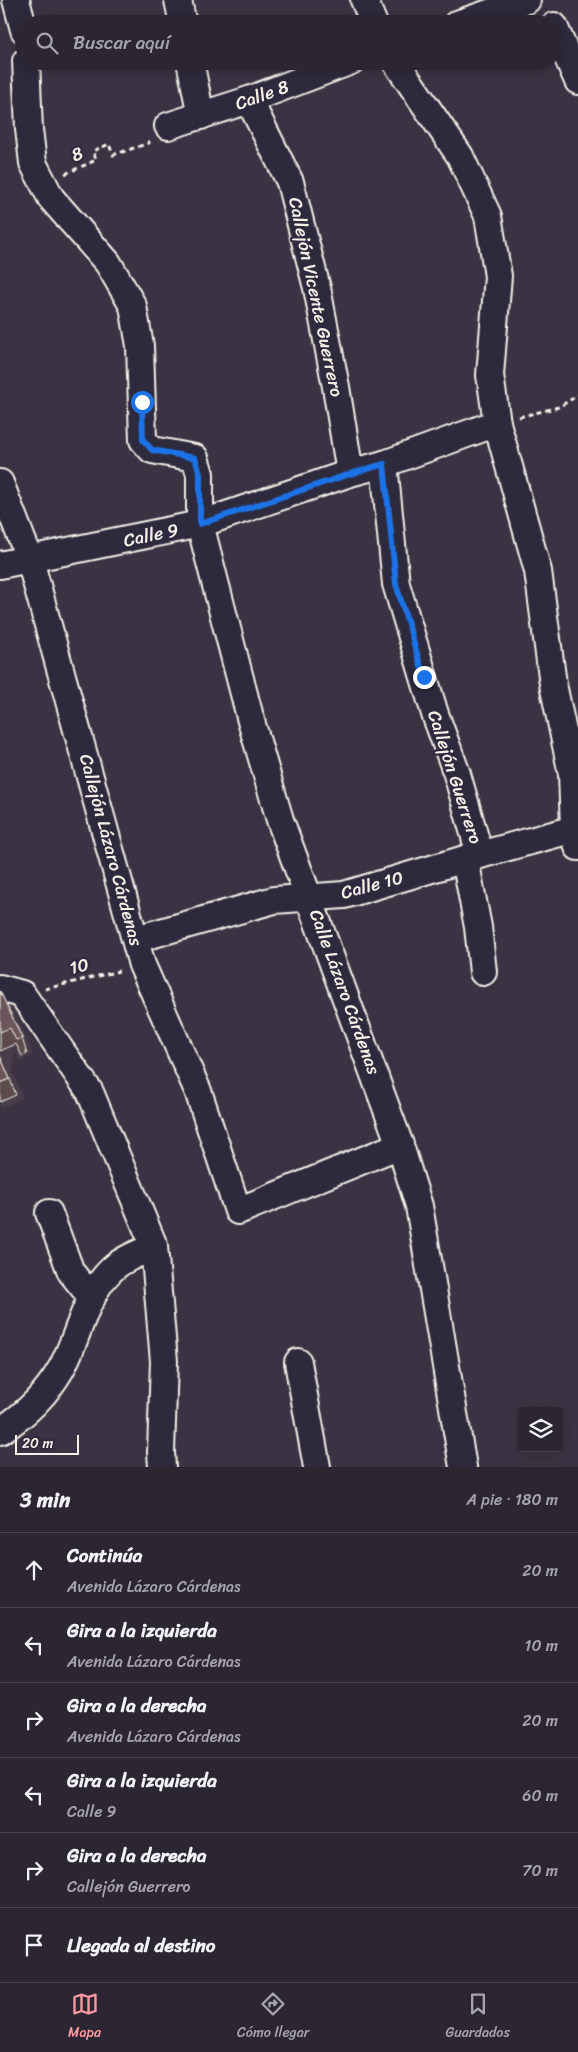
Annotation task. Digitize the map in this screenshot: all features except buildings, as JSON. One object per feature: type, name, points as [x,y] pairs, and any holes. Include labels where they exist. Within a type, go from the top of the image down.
[{"type":"street","points":[[16,0],[20,15]]},
{"type":"street","points":[[178,0],[181,15]]},
{"type":"street","points":[[364,0],[370,15]]},
{"type":"street","points":[[483,15],[527,0]]},
{"type":"street","points":[[543,0],[550,15]]},
{"type":"street","points":[[563,46],[578,81]]},
{"type":"street","name":"Calle Lázaro Cárdenas","points":[[26,70],[29,129],[33,163],[51,198],[108,263],[133,306],[140,346],[143,440],[152,450],[195,458],[200,474],[200,524],[251,722],[280,820],[400,1145],[419,1206],[464,1467]]},
{"type":"street","points":[[192,70],[201,116]]},
{"type":"street","name":"Calle 8","points":[[168,126],[249,100],[327,70]]},
{"type":"street","points":[[401,70],[460,156],[488,216],[498,276],[490,375],[497,423],[538,571],[553,684],[572,774],[576,835]]},
{"type":"street","name":"Callejón Vicente Guerrero","points":[[249,100],[290,182],[317,288],[350,474]]},
{"type":"street","name":"Calle 9","points":[[0,566],[200,524],[384,464],[497,423]]},
{"type":"street","name":"Callejón Guerrero","points":[[384,464],[396,584],[435,714],[457,774],[472,857],[483,972]]},
{"type":"street","name":"Callejón Lázaro Cárdenas","points":[[0,484],[30,560],[142,965],[198,1091],[238,1211],[400,1145]]},
{"type":"street","name":"Calle 10","points":[[136,939],[274,900],[344,895],[472,857],[576,835]]},
{"type":"street","points":[[11,991],[90,1092],[154,1246],[164,1361],[162,1467]]},
{"type":"street","points":[[49,1213],[71,1272],[92,1298]]},
{"type":"street","points":[[0,1431],[20,1418],[47,1391],[62,1368],[92,1298],[102,1280],[117,1264],[154,1246]]},
{"type":"street","points":[[298,1362],[318,1467]]},
{"type":"path","name":"8","points":[[60,167],[65,174],[96,160],[93,151],[109,144],[113,155],[149,143],[147,134],[168,126]]},
{"type":"path","points":[[497,423],[559,407],[578,395]]},
{"type":"path","name":"10","points":[[11,991],[142,965]]},
{"type":"shaded area","points":[[0,992],[9,998],[33,1055],[21,1062],[14,1051],[13,1072],[23,1098],[0,1108]]},
{"type":"route","points":[[142,402],[143,440],[152,450],[195,458],[200,474],[200,524],[384,464],[396,584],[424,677]]}]
